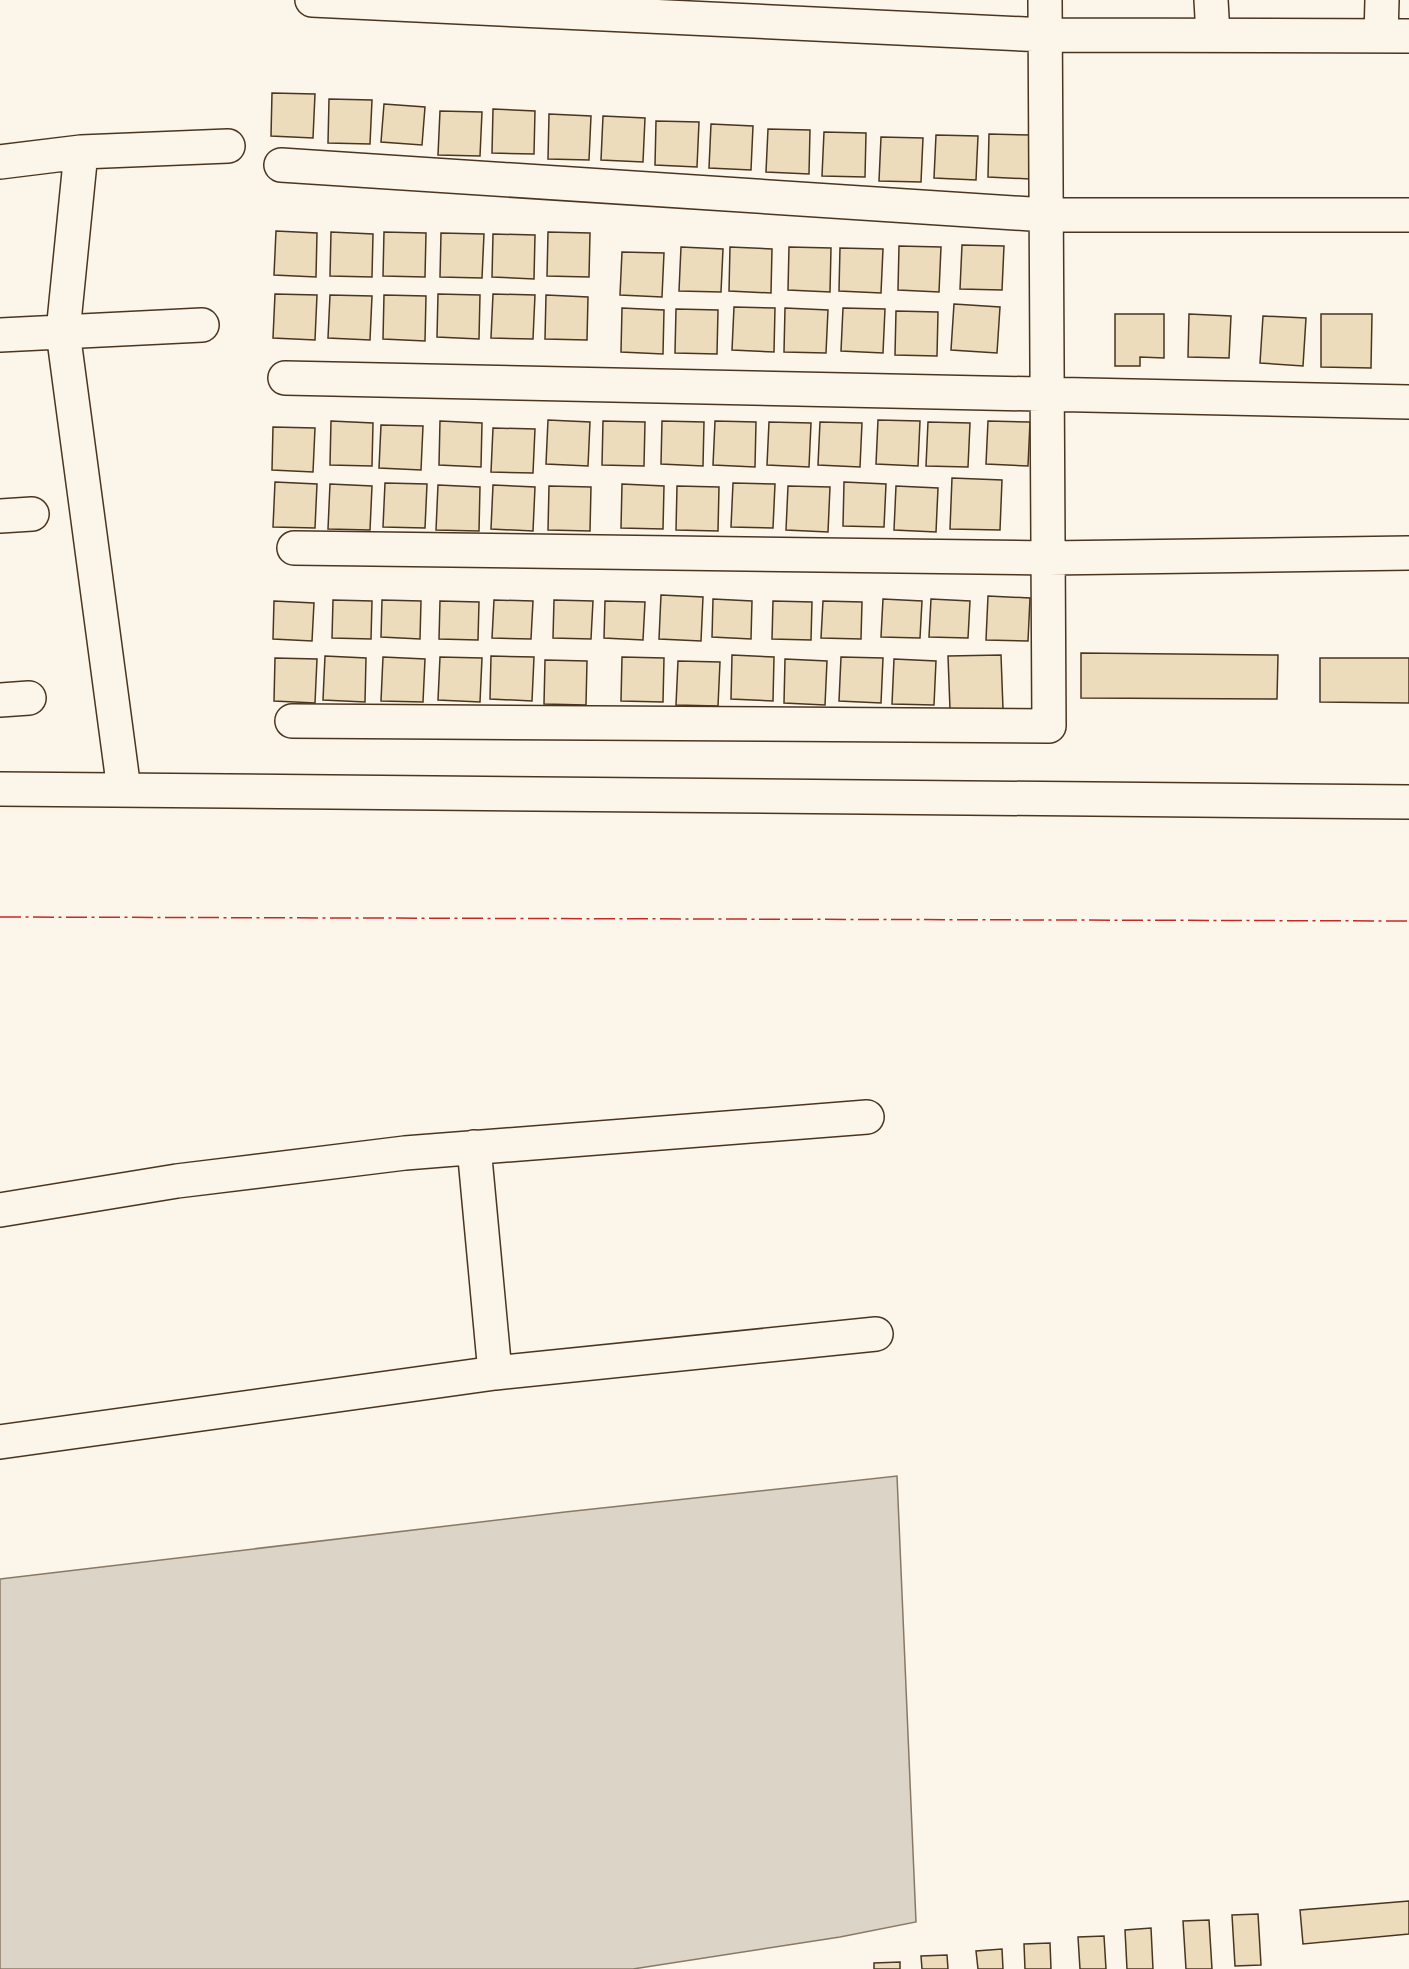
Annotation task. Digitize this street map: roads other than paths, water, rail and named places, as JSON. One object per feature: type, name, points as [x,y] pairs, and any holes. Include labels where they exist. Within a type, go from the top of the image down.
[{"type":"street","points":[[312,0],[861,13],[1045,35],[1395,36],[1382,0]]},
{"type":"street","points":[[292,721],[1050,726],[1045,0]]},
{"type":"street","points":[[1211,0],[1213,35]]},
{"type":"street","points":[[0,162],[81,152],[228,146]]},
{"type":"street","points":[[81,152],[63,332],[124,790]]},
{"type":"street","points":[[281,165],[1046,215],[1409,215]]},
{"type":"street","points":[[0,335],[202,325]]},
{"type":"street","points":[[285,378],[1409,402]]},
{"type":"street","points":[[294,548],[1048,558],[1409,553]]},
{"type":"street","points":[[0,789],[1409,802]]},
{"type":"street","points":[[0,1210],[177,1181],[405,1153],[867,1117]]},
{"type":"street","points":[[474,1147],[495,1373]]},
{"type":"street","points":[[0,1442],[495,1373],[876,1334]]}]
